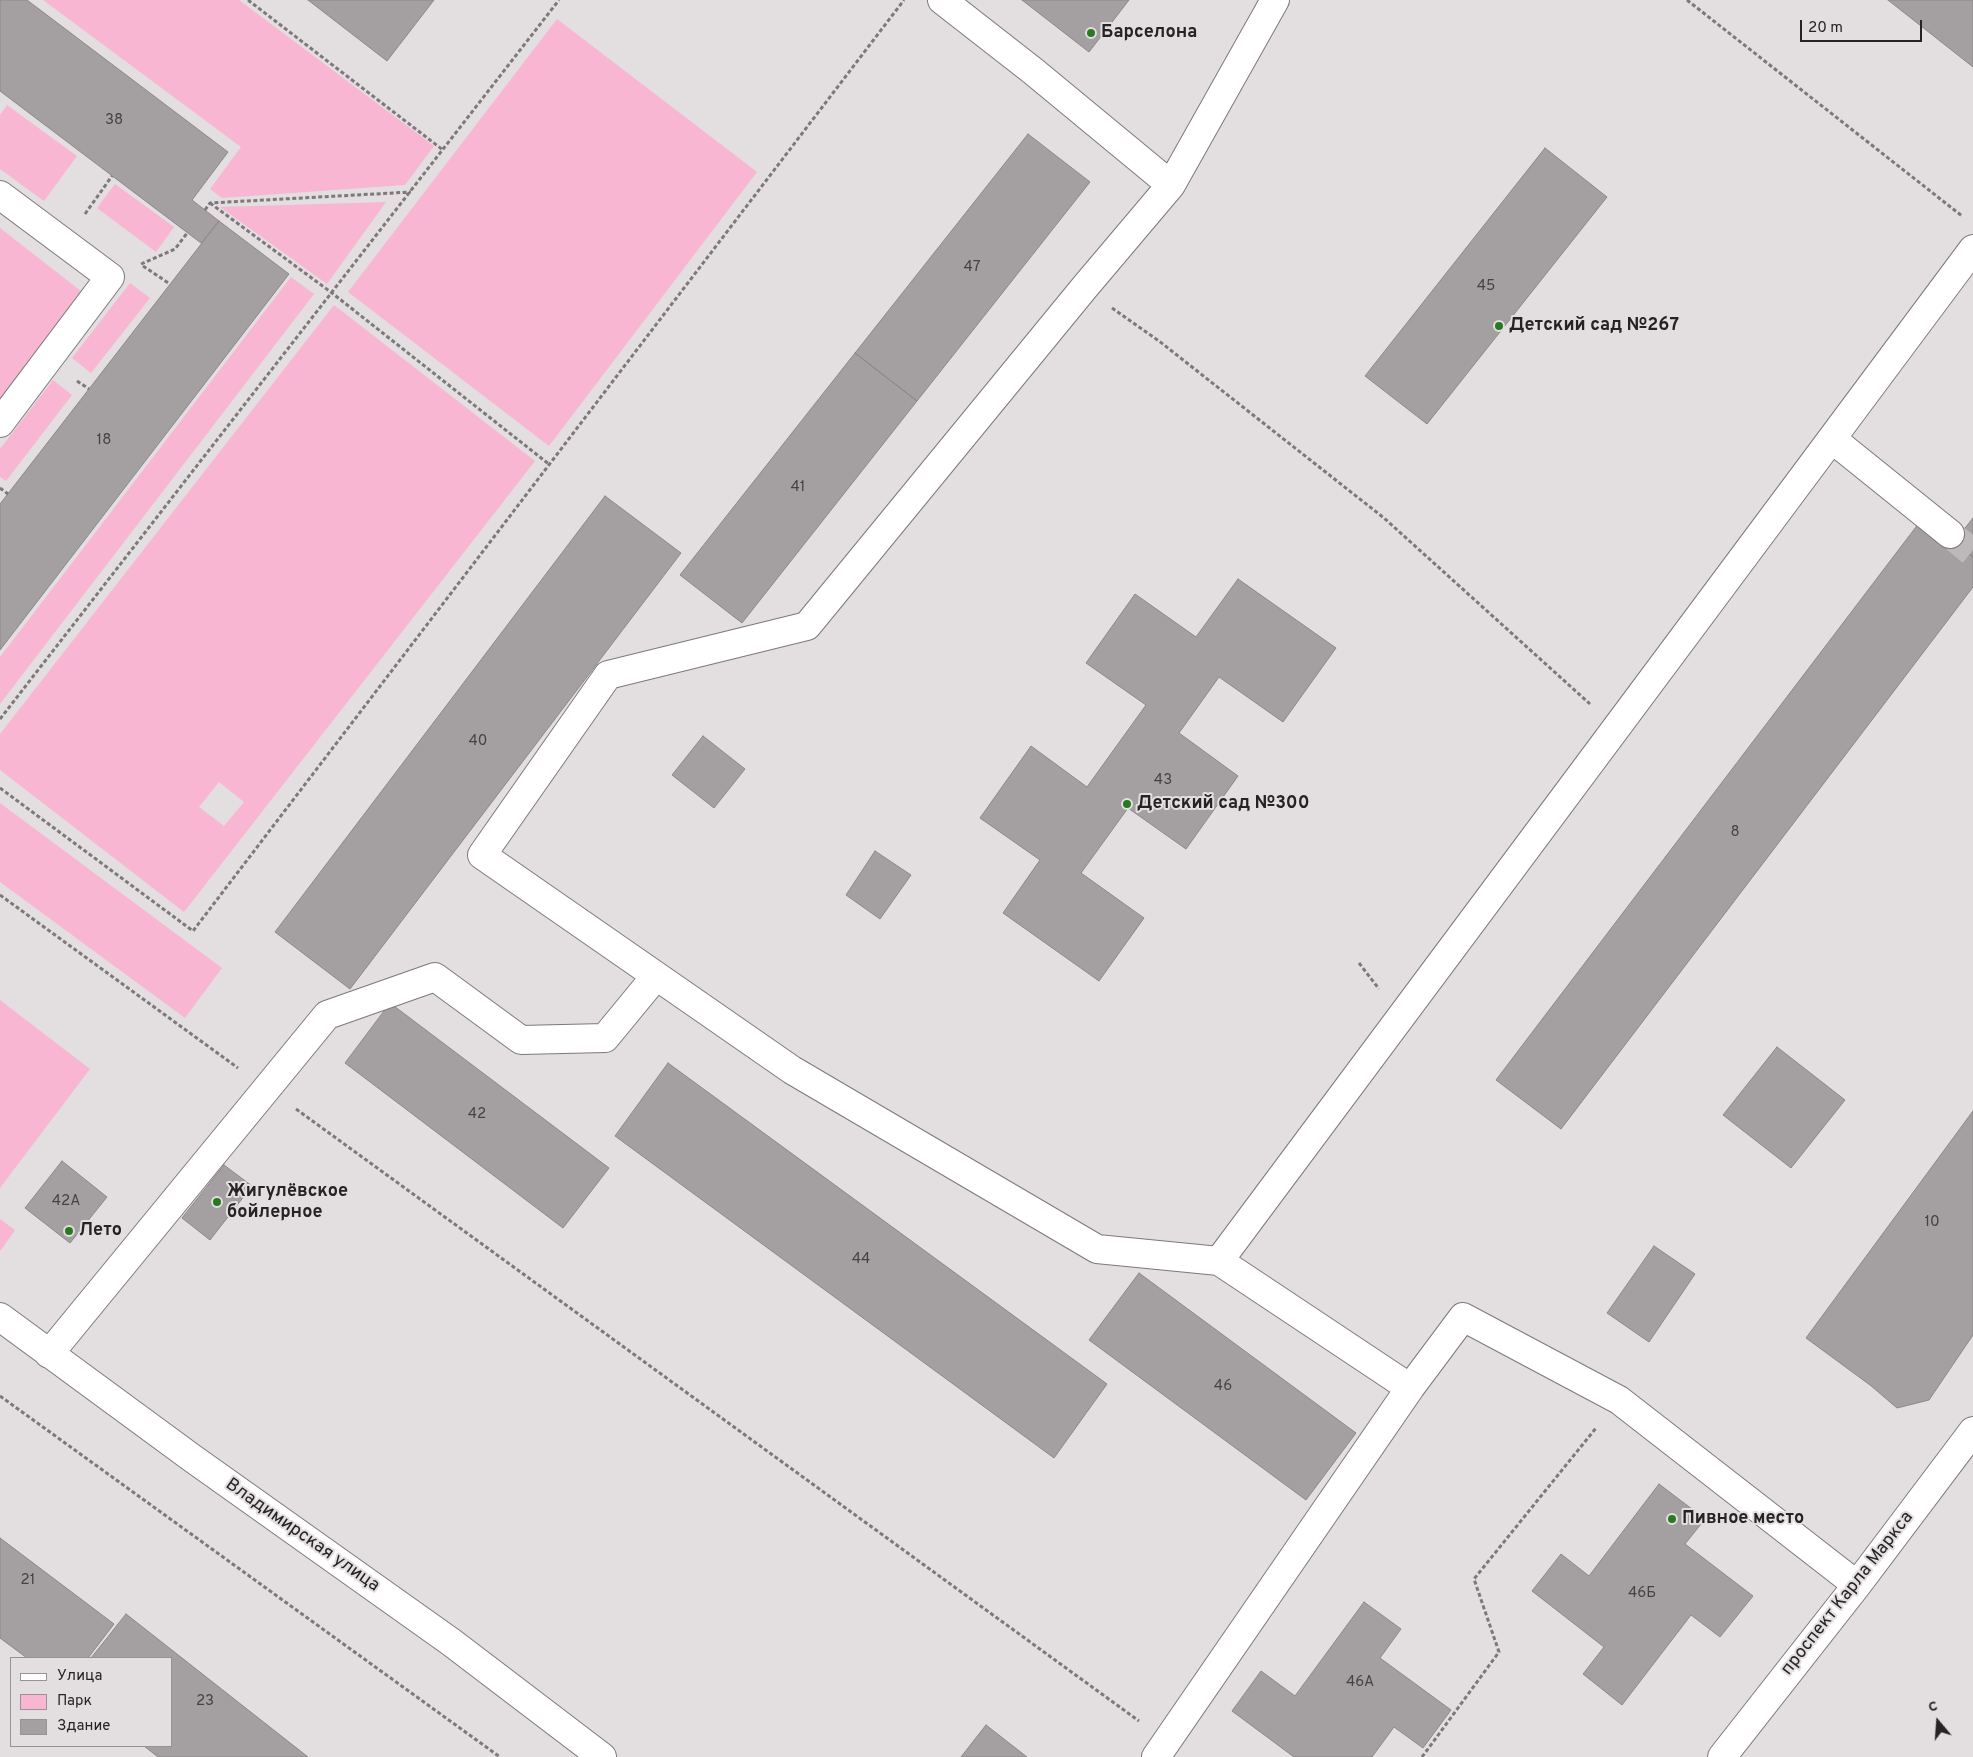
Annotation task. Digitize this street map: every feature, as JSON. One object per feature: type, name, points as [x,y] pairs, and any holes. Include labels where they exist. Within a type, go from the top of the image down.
[{"type":"street","points":[[942,0],[1033,71],[1171,186]]},
{"type":"street","points":[[1275,0],[1171,186],[1084,288],[807,626],[608,675],[482,855],[792,1070],[1097,1250],[1219,1261],[1410,1388]]},
{"type":"street","points":[[0,195],[110,277],[0,423]]},
{"type":"street","points":[[1219,1261],[1973,249]]},
{"type":"street","points":[[1832,440],[1950,534]]},
{"type":"street","points":[[49,1354],[327,1015],[435,977],[521,1040],[605,1038],[656,976]]},
{"type":"street","points":[[1162,1749],[1410,1388],[1463,1317],[1619,1400],[1857,1585]]},
{"type":"street","name":"Владимирская улица","points":[[0,1318],[192,1458],[451,1642],[602,1757]]},
{"type":"street","name":"проспект Карла Маркса","points":[[1722,1757],[1857,1585],[1973,1431]]},
{"type":"path","points":[[248,0],[443,150]]},
{"type":"path","points":[[0,719],[559,0]]},
{"type":"path","points":[[0,788],[193,931],[904,0]]},
{"type":"path","points":[[1688,0],[1965,218]]},
{"type":"path","points":[[64,243],[112,176]]},
{"type":"path","points":[[205,210],[210,204],[411,192]]},
{"type":"path","points":[[210,204],[332,294],[550,465]]},
{"type":"path","points":[[110,277],[175,249],[188,232]]},
{"type":"path","points":[[140,264],[170,284]]},
{"type":"path","points":[[1084,288],[1159,341],[1384,518],[1617,728]]},
{"type":"path","points":[[0,488],[8,494]]},
{"type":"path","points":[[0,895],[267,1088],[1162,1749]]},
{"type":"path","points":[[0,1396],[500,1757]]},
{"type":"path","points":[[1422,1757],[1499,1652],[1474,1579],[1619,1400]]},
{"type":"green space","points":[[43,0],[239,0],[434,146],[405,185],[222,198],[210,189],[241,147]]},
{"type":"green space","points":[[557,19],[757,172],[549,446],[348,292]]},
{"type":"green space","points":[[7,105],[77,156],[44,201],[0,169],[0,115]]},
{"type":"green space","points":[[115,184],[174,227],[156,252],[97,208]]},
{"type":"green space","points":[[386,202],[327,284],[220,207]]},
{"type":"green space","points":[[0,228],[86,295],[0,405]]},
{"type":"green space","points":[[291,277],[314,294],[0,704],[0,657]]},
{"type":"green space","points":[[130,283],[150,298],[91,373],[72,358]]},
{"type":"green space","points":[[334,305],[535,461],[184,912],[0,770],[0,734]],"holes":[[[219,782],[244,802],[224,826],[199,807]]]},
{"type":"green space","points":[[53,380],[72,395],[6,481],[0,477],[0,449]]},
{"type":"green space","points":[[0,803],[222,968],[185,1018],[0,882]]},
{"type":"green space","points":[[0,1000],[90,1069],[0,1188]]},
{"type":"green space","points":[[0,1219],[15,1230],[1,1250],[0,1250]]},
{"type":"building","points":[[0,0],[27,0],[228,152],[192,200],[219,221],[201,243],[0,91]]},
{"type":"building","points":[[308,0],[434,0],[387,61]]},
{"type":"building","points":[[1022,0],[1129,0],[1089,52]]},
{"type":"building","points":[[1888,0],[1973,0],[1973,67]]},
{"type":"building","points":[[1028,134],[1090,182],[917,401],[855,353]]},
{"type":"building","points":[[1545,148],[1607,197],[1427,424],[1365,376]]},
{"type":"building","points":[[219,221],[289,274],[0,650],[0,504]]},
{"type":"building","points":[[855,353],[917,401],[742,623],[680,575]]},
{"type":"building","points":[[605,496],[681,553],[350,989],[275,932]]},
{"type":"building","points":[[1973,518],[1973,557],[1954,542]]},
{"type":"building","points":[[1922,519],[1973,557],[1973,587],[1561,1129],[1496,1080]]},
{"type":"building","points":[[1238,579],[1336,648],[1283,722],[1219,677],[1179,733],[1238,776],[1186,849],[1128,808],[1081,873],[1144,918],[1099,981],[1003,913],[1040,860],[980,818],[1031,746],[1087,787],[1146,705],[1086,663],[1135,594],[1196,637]]},
{"type":"building","points":[[703,736],[745,769],[714,808],[672,775]]},
{"type":"building","points":[[875,851],[911,875],[880,919],[846,895]]},
{"type":"building","points":[[390,1003],[609,1168],[563,1228],[345,1063]]},
{"type":"building","points":[[1777,1047],[1845,1100],[1791,1168],[1723,1115]]},
{"type":"building","points":[[668,1063],[1107,1384],[1054,1458],[615,1136]]},
{"type":"building","points":[[1973,1111],[1973,1335],[1929,1400],[1897,1408],[1870,1385],[1806,1338]]},
{"type":"building","points":[[62,1161],[107,1197],[70,1243],[25,1208]]},
{"type":"building","points":[[224,1165],[252,1186],[210,1240],[182,1218]]},
{"type":"building","points":[[1654,1246],[1695,1274],[1649,1342],[1607,1313]]},
{"type":"building","points":[[1139,1273],[1356,1433],[1306,1500],[1089,1340]]},
{"type":"building","points":[[1659,1484],[1705,1519],[1685,1544],[1753,1596],[1720,1637],[1691,1615],[1622,1705],[1583,1674],[1604,1647],[1532,1591],[1561,1554],[1589,1576]]},
{"type":"building","points":[[0,1538],[114,1624],[89,1657],[26,1657],[0,1638]]},
{"type":"building","points":[[1364,1602],[1401,1629],[1380,1658],[1451,1710],[1423,1748],[1394,1727],[1372,1757],[1294,1757],[1232,1711],[1261,1671],[1295,1696]]},
{"type":"building","points":[[126,1614],[308,1757],[158,1757],[145,1747],[172,1747],[172,1657],[92,1657]]},
{"type":"building","points":[[986,1725],[1027,1757],[961,1757]]},
{"type":"tunnel","points":[[1950,534],[1973,553]]},
{"type":"place","name":"Барселона","points":[[1091,33]]},
{"type":"place","name":"Детский сад №267","points":[[1499,326]]},
{"type":"place","name":"Детский сад №300","points":[[1127,804]]},
{"type":"place","name":"Жигулёвское бойлерное","points":[[217,1202]]},
{"type":"place","name":"Лето","points":[[69,1231]]},
{"type":"place","name":"Пивное место","points":[[1672,1519]]}]
